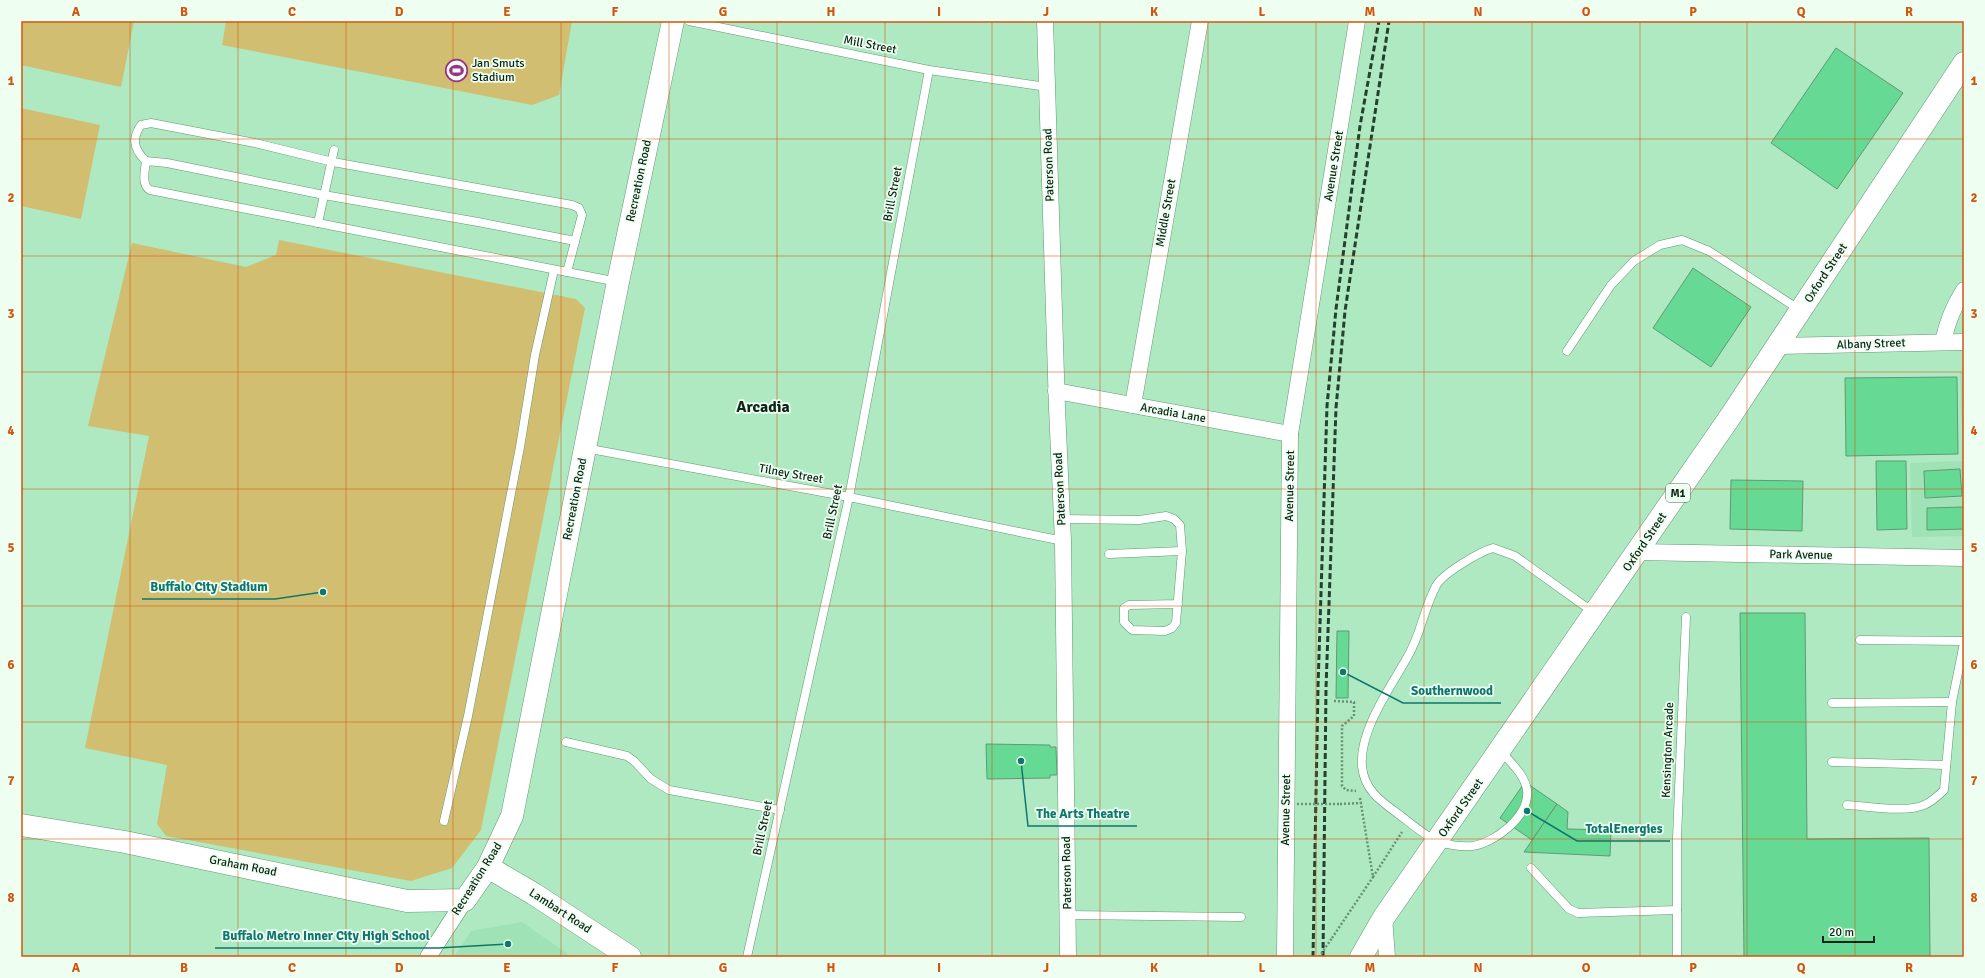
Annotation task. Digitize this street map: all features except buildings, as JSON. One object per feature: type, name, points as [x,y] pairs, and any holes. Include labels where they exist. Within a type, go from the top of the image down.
[{"type":"street","name":"Recreation Road","points":[[428,957],[464,900],[488,867],[512,816],[531,728],[618,282],[673,21]]},
{"type":"street","name":"Paterson Road","points":[[1045,21],[1056,391],[1062,519],[1068,957]]},
{"type":"street","name":"Middle Street","points":[[1133,405],[1200,21]]},
{"type":"street","name":"Avenue Street","points":[[1285,957],[1290,434],[1357,21]]},
{"type":"street","name":"Oxford Street","points":[[1361,957],[1384,917],[1438,842],[1778,346],[1964,63]]},
{"type":"street","points":[[1944,342],[1946,324],[1964,290]]},
{"type":"street","name":"Albany Street","points":[[1778,346],[1964,342]]},
{"type":"street","name":"Arcadia Lane","points":[[1056,391],[1290,434]]},
{"type":"street","name":"Park Avenue","points":[[1637,552],[1964,558]]},
{"type":"street","name":"Graham Road","points":[[21,825],[132,844],[407,901],[464,900]]},
{"type":"street","name":"Lambart Road","points":[[488,867],[534,894],[630,957]]},
{"type":"street","points":[[1384,917],[1387,957]]},
{"type":"lane","name":"Mill Street","points":[[689,21],[929,70],[1046,87]]},
{"type":"lane","name":"Brill Street","points":[[747,957],[849,497],[929,70]]},
{"type":"lane","points":[[567,272],[582,215],[579,208],[572,205],[333,162],[255,143],[150,123],[141,125],[135,136],[135,147],[139,155],[146,161],[167,163],[324,195],[478,222],[575,241]]},
{"type":"lane","points":[[318,223],[333,162],[334,150]]},
{"type":"lane","points":[[146,161],[145,181],[147,188],[150,190],[618,282]]},
{"type":"lane","points":[[1567,351],[1611,284],[1634,261],[1660,245],[1682,240],[1709,251],[1801,310]]},
{"type":"lane","points":[[444,821],[471,700],[520,448],[535,355],[554,270]]},
{"type":"lane","name":"Tilney Street","points":[[585,448],[849,497],[1062,541]]},
{"type":"lane","points":[[1062,519],[1139,520],[1166,516],[1174,519],[1180,525],[1182,552],[1178,604],[1176,623],[1172,628],[1165,630],[1132,630],[1124,622],[1123,614],[1126,606],[1178,604]]},
{"type":"lane","points":[[1500,751],[1520,773],[1527,790],[1524,807],[1518,818],[1502,833],[1473,846],[1462,846],[1438,842],[1382,802],[1366,784],[1362,766],[1363,749],[1370,725],[1416,642],[1437,584],[1471,557],[1493,548],[1516,556],[1596,613]]},
{"type":"lane","points":[[1109,554],[1182,552]]},
{"type":"lane","name":"Kensington Arcade","points":[[1677,957],[1677,838],[1686,617]]},
{"type":"lane","points":[[1846,805],[1911,809],[1924,806],[1936,799],[1944,790],[1952,702],[1964,642],[1860,640]]},
{"type":"lane","points":[[1832,703],[1952,702]]},
{"type":"lane","points":[[566,742],[627,756],[634,761],[651,779],[669,790],[780,810]]},
{"type":"lane","points":[[1832,762],[1946,765]]},
{"type":"lane","points":[[1531,868],[1569,909],[1578,913],[1677,910]]},
{"type":"lane","points":[[1068,915],[1241,917]]},
{"type":"path","points":[[1334,701],[1354,702],[1354,716],[1342,726],[1342,786],[1346,790],[1355,790],[1360,794],[1373,877]]},
{"type":"path","points":[[1297,804],[1361,803]]},
{"type":"path","points":[[1319,957],[1409,822]]},
{"type":"shaded area","points":[[21,21],[134,21],[121,87],[21,65]]},
{"type":"shaded area","name":"Jan Smuts Stadium","points":[[226,21],[572,21],[559,95],[532,105],[222,45]]},
{"type":"shaded area","points":[[21,108],[100,125],[81,219],[21,206]]},
{"type":"shaded area","points":[[279,240],[576,299],[585,308],[481,830],[452,868],[411,881],[166,836],[157,824],[167,765],[85,748],[149,436],[88,426],[132,243],[246,267],[276,255]]},
{"type":"shaded area","points":[[1960,372],[1964,372],[1964,536],[1912,537],[1910,463],[1963,461]]},
{"type":"shaded area","points":[[522,922],[572,957],[454,957],[471,931]]},
{"type":"railway","points":[[1313,957],[1318,687],[1327,406],[1336,309],[1360,126],[1379,21]]},
{"type":"railway","points":[[1323,957],[1326,688],[1336,408],[1345,311],[1389,21]]},
{"type":"place","name":"Jan Smuts Stadium","points":[[457,70]]},
{"type":"place","name":"Buffalo City Stadium","points":[[323,592]]},
{"type":"place","name":"Southernwood","points":[[1343,672]]},
{"type":"place","name":"The Arts Theatre","points":[[1021,761]]},
{"type":"place","name":"TotalEnergies","points":[[1527,811]]},
{"type":"place","name":"Buffalo Metro Inner City High School","points":[[508,944]]},
{"type":"district","name":"Arcadia","points":[[763,407]]}]
